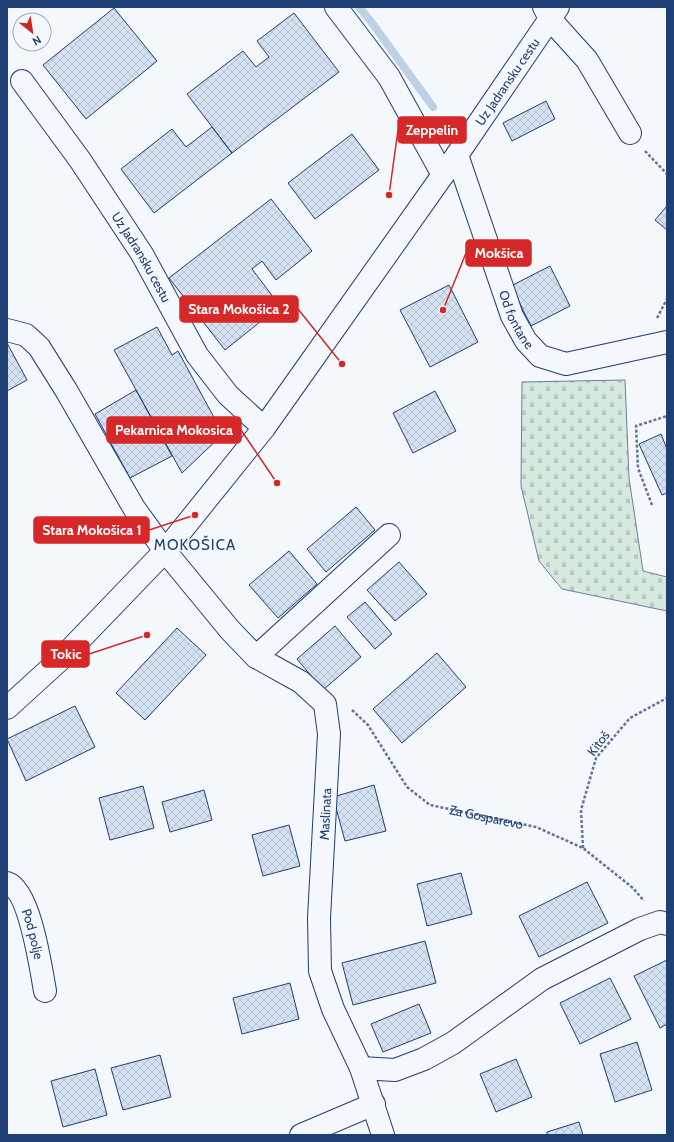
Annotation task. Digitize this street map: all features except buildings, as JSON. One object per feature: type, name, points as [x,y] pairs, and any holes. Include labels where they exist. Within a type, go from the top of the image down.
[{"type":"street","points":[[336,7],[389,78],[443,175]]},
{"type":"street","points":[[551,11],[587,60],[630,133]]},
{"type":"street","name":"Uz Jadransku cestu","points":[[7,708],[63,657],[165,552],[264,428],[457,155],[551,11]]},
{"type":"street","name":"Uz Jadransku cestu","points":[[22,81],[80,160],[142,254],[196,355],[228,395],[264,428]]},
{"type":"street","name":"Od fontane","points":[[457,155],[512,316],[526,341],[540,356],[566,364],[667,342]]},
{"type":"street","points":[[7,330],[26,334],[39,347],[66,390],[134,508],[165,552],[230,630],[256,657],[301,682],[324,704]]},
{"type":"street","points":[[256,657],[389,535]]},
{"type":"street","name":"Maslinata","points":[[324,704],[329,734],[319,918],[320,971],[333,1009],[361,1068],[383,1135]]},
{"type":"street","name":"Pod polje","points":[[7,883],[11,884],[29,913],[45,991]]},
{"type":"street","points":[[361,1068],[395,1070],[424,1059],[453,1043],[542,980],[640,929],[664,923]]},
{"type":"street","points":[[301,1135],[374,1104]]},
{"type":"path","points":[[630,133],[663,172],[667,174]]},
{"type":"path","points":[[652,505],[638,468],[636,426],[667,416]]},
{"type":"path","name":"Kitoš","points":[[584,848],[581,810],[596,758],[630,718],[667,698]]},
{"type":"path","name":"Za Gosparevo","points":[[324,704],[350,708],[368,726],[407,787],[430,805],[536,827],[584,848],[633,888],[664,923]]},
{"type":"green space","points":[[625,380],[629,478],[643,571],[667,577],[667,611],[562,589],[539,561],[521,486],[522,382]]},
{"type":"waterway","points":[[359,7],[433,107]]},
{"type":"place","name":"Zeppelin","points":[[389,195]]},
{"type":"place","name":"Mokšica","points":[[443,310]]},
{"type":"place","name":"Stara Mokošica 2","points":[[342,364]]},
{"type":"place","name":"Pekarnica Mokosica","points":[[277,483]]},
{"type":"place","name":"Stara Mokošica 1","points":[[195,515]]},
{"type":"place","name":"Tokic","points":[[147,635]]},
{"type":"district","name":"MOKOŠICA","points":[[195,545]]}]
